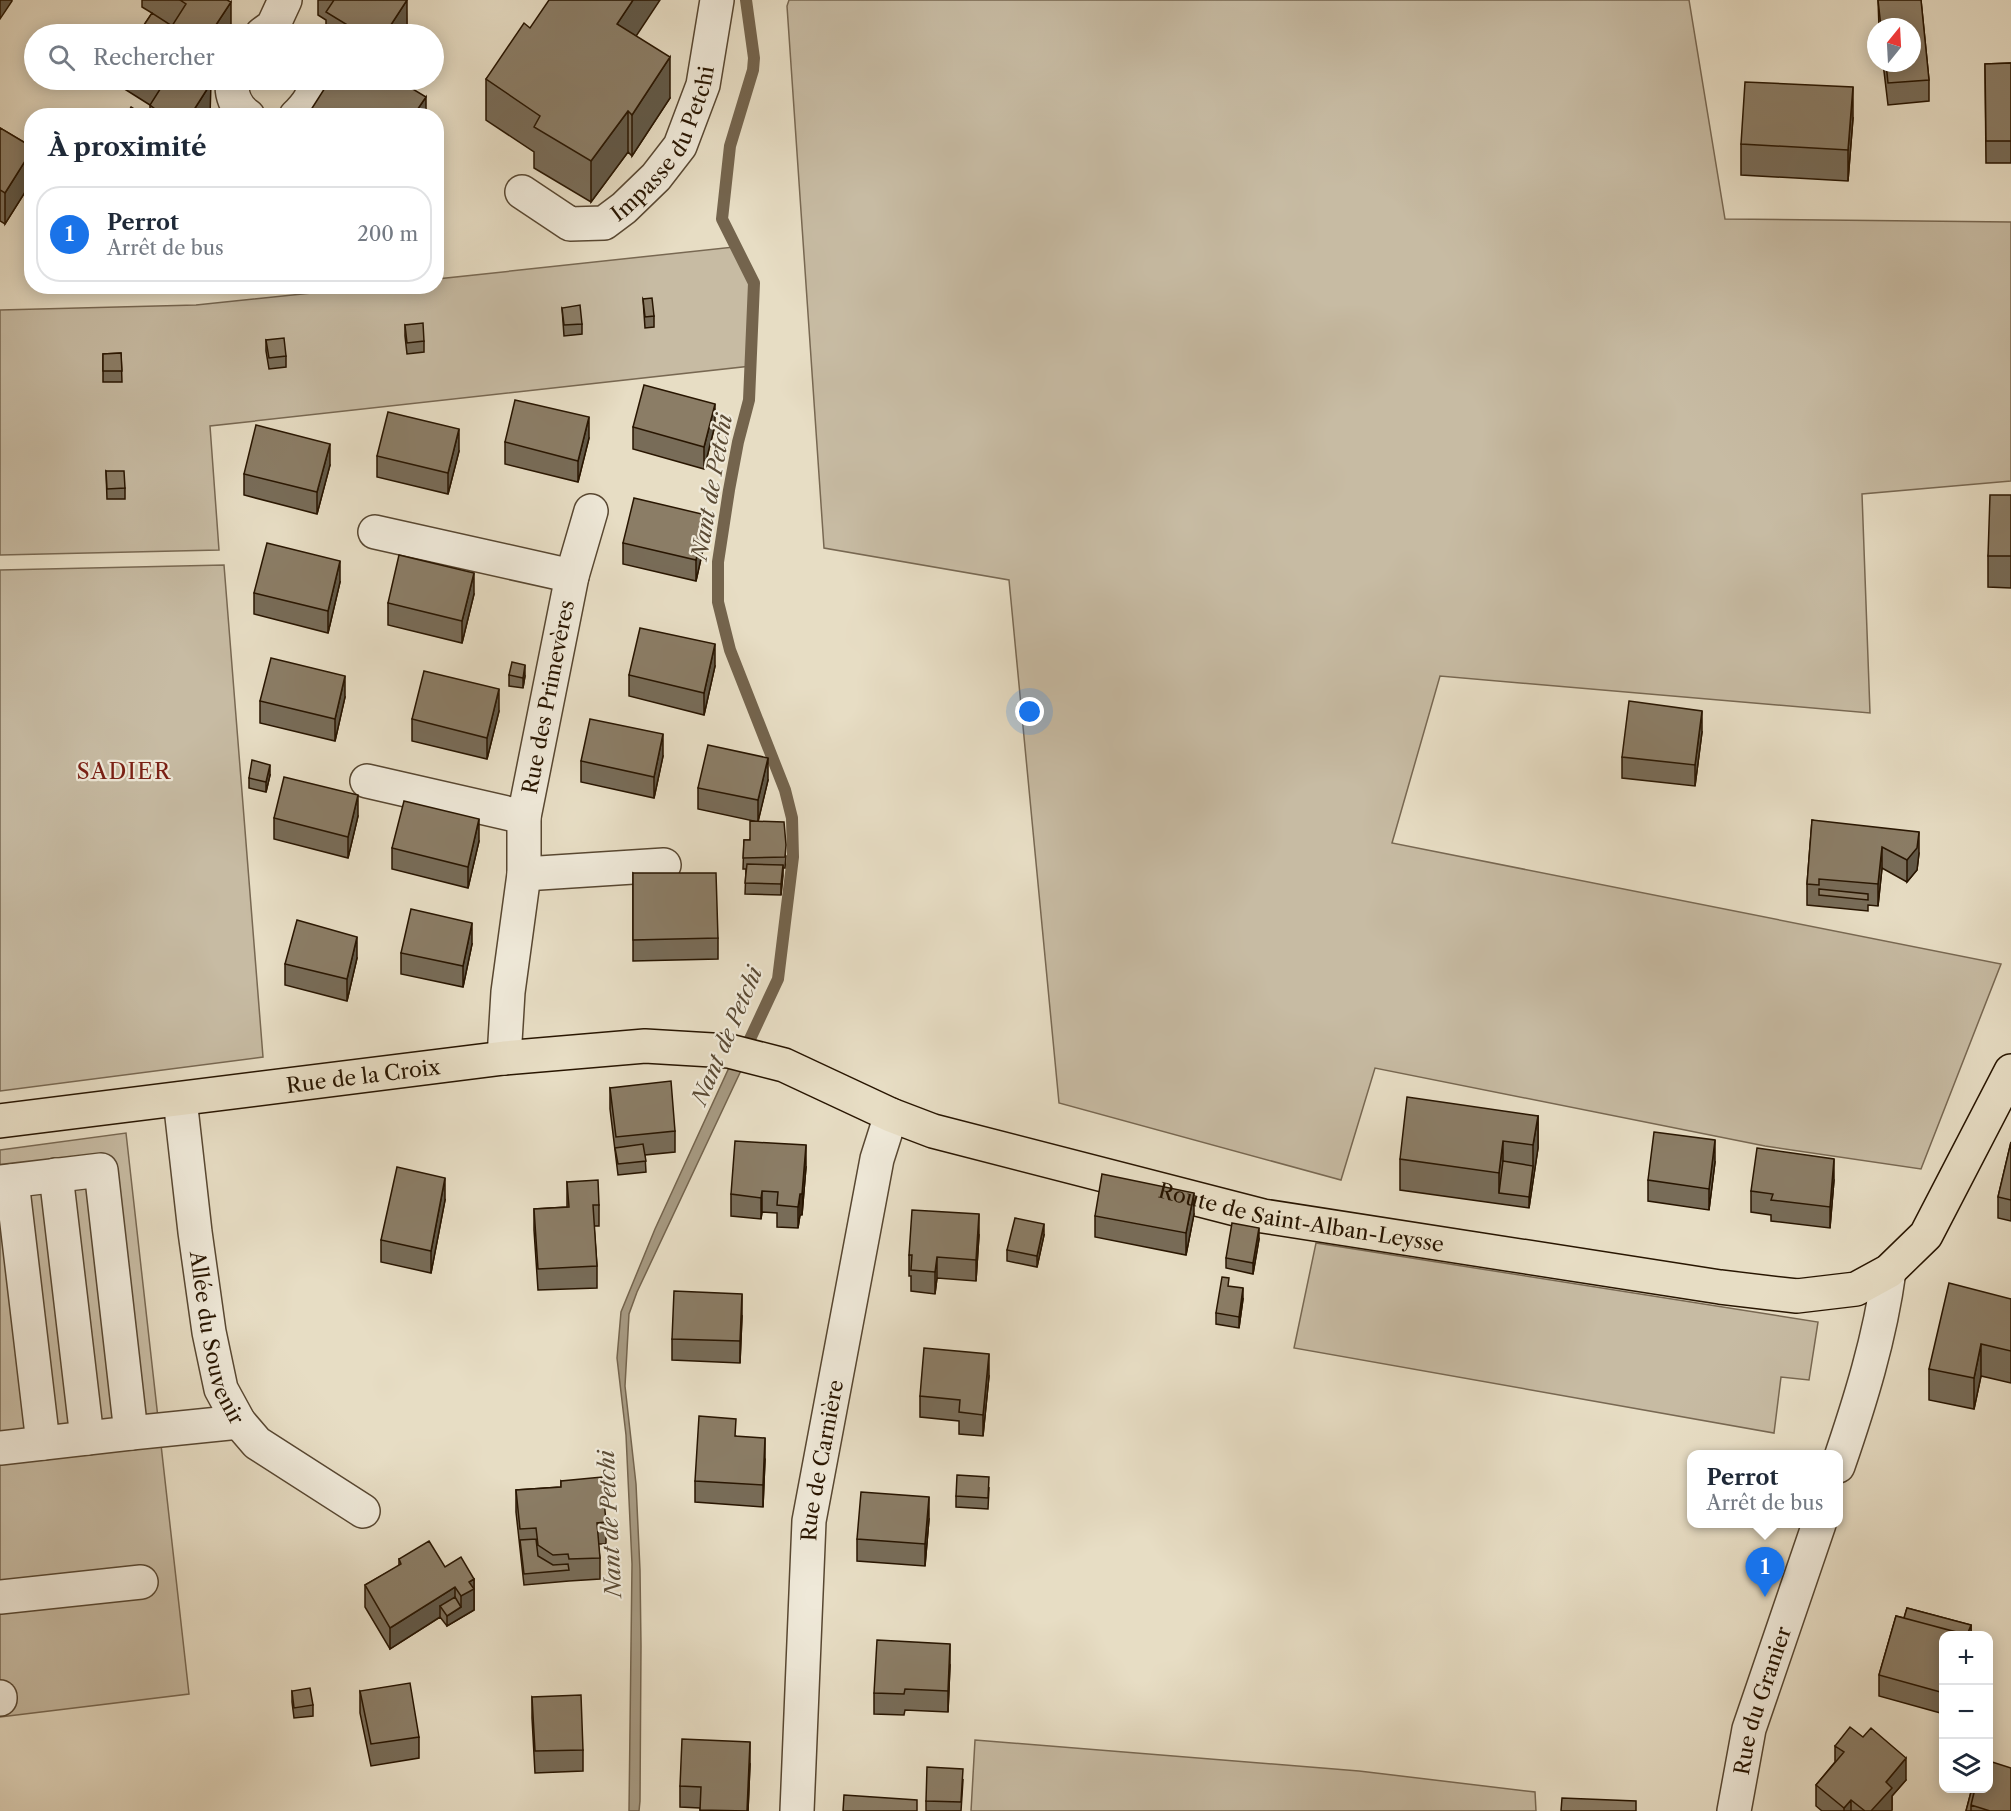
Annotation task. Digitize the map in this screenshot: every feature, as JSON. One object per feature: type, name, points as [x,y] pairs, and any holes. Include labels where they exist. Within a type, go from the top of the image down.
[{"type":"main road","name":"Rue de la Croix","points":[[0,1121],[504,1058],[645,1046],[744,1055]]},
{"type":"main road","name":"Route de Saint-Alban-Leysse","points":[[744,1055],[784,1065],[891,1115],[933,1131],[1263,1216],[1720,1287],[1797,1296],[1856,1289],[1889,1271],[1926,1235],[2011,1071]]},
{"type":"street","name":"Impasse du Petchi","points":[[522,192],[570,224],[604,223],[624,208],[656,177],[680,146],[703,85],[717,0]]},
{"type":"street","points":[[304,108],[314,90]]},
{"type":"street","name":"Rue des Primevères","points":[[504,1058],[508,992],[524,874],[524,817],[572,576],[591,511]]},
{"type":"street","name":"Rue des Primevères","points":[[375,532],[572,576]]},
{"type":"street","name":"Rue des Primevères","points":[[368,781],[524,817]]},
{"type":"street","points":[[524,874],[664,865]]},
{"type":"street","name":"Allée du Souvenir","points":[[180,1099],[209,1332],[222,1389],[239,1422],[257,1443],[363,1511]]},
{"type":"street","name":"Rue de Carnière","points":[[797,1811],[809,1521],[876,1159],[891,1115]]},
{"type":"street","points":[[43,1443],[6,1181],[56,1175],[101,1170],[131,1433]]},
{"type":"street","points":[[56,1175],[87,1438]]},
{"type":"street","points":[[1843,1454],[1864,1391],[1885,1304],[1889,1271]]},
{"type":"street","points":[[0,1448],[239,1422]]},
{"type":"street","name":"Rue du Granier","points":[[1734,1811],[1749,1729],[1818,1528]]},
{"type":"street","points":[[0,1597],[141,1582]]},
{"type":"shaded area","points":[[789,0],[1689,0],[1725,219],[2011,222],[2011,481],[1862,494],[1870,713],[1440,676],[1392,843],[2001,964],[1921,1169],[1765,1146],[1375,1068],[1341,1180],[1059,1103],[1009,580],[824,548],[787,6]]},
{"type":"shaded area","points":[[734,247],[754,283],[751,366],[210,426],[219,550],[0,555],[0,310],[196,305],[302,294],[444,294],[444,278]]},
{"type":"shaded area","points":[[224,565],[263,1057],[0,1091],[0,570]]},
{"type":"shaded area","points":[[733,1059],[745,1062],[637,1292],[629,1314],[625,1386],[636,1484],[641,1646],[640,1801],[639,1811],[629,1811],[632,1564],[626,1435],[617,1358],[621,1312],[655,1229]]},
{"type":"shaded area","points":[[126,1133],[189,1694],[0,1717],[0,1150]]},
{"type":"shaded area","points":[[1316,1243],[1818,1322],[1809,1380],[1781,1377],[1774,1433],[1294,1348]]},
{"type":"shaded area","points":[[975,1740],[1359,1771],[1535,1792],[1536,1811],[971,1811]]},
{"type":"building","points":[[180,0],[227,0],[231,2],[217,24],[173,24],[186,4]]},
{"type":"building","points":[[334,0],[407,0],[391,24],[346,24],[326,12]]},
{"type":"building","points":[[549,0],[633,0],[617,24],[670,57],[632,115],[628,111],[591,161],[534,127],[540,116],[486,79],[524,23],[530,28]]},
{"type":"building","points":[[1878,0],[1921,0],[1929,80],[1888,83],[1887,72],[1921,72],[1921,18],[1880,18]]},
{"type":"building","points":[[152,13],[169,24],[145,24]]},
{"type":"building","points":[[2011,63],[2011,141],[1986,141],[1985,64]]},
{"type":"building","points":[[1745,82],[1853,87],[1848,150],[1741,144]]},
{"type":"building","points":[[160,90],[207,90],[195,108],[154,108],[150,105]]},
{"type":"building","points":[[324,90],[414,90],[426,97],[418,108],[312,108]]},
{"type":"building","points":[[0,128],[24,142],[24,163],[5,193],[0,190]]},
{"type":"building","points":[[652,298],[654,316],[645,317],[643,299]]},
{"type":"building","points":[[580,305],[582,324],[564,325],[562,308]]},
{"type":"building","points":[[423,323],[424,341],[407,343],[405,325]]},
{"type":"building","points":[[284,338],[286,356],[269,358],[266,340]]},
{"type":"building","points":[[121,353],[122,371],[103,371],[103,354]]},
{"type":"building","points":[[644,385],[715,404],[704,447],[633,427]]},
{"type":"building","points":[[515,400],[589,417],[578,461],[505,442]]},
{"type":"building","points":[[388,412],[459,429],[448,473],[377,456]]},
{"type":"building","points":[[256,425],[330,444],[317,492],[244,474]]},
{"type":"building","points":[[106,471],[124,471],[125,488],[107,489]]},
{"type":"building","points":[[1990,495],[2011,495],[2011,556],[1988,556]]},
{"type":"building","points":[[634,498],[706,515],[696,560],[623,543]]},
{"type":"building","points":[[267,543],[340,561],[328,611],[254,593]]},
{"type":"building","points":[[399,555],[474,573],[462,621],[388,603]]},
{"type":"building","points":[[640,628],[715,644],[704,693],[629,675]]},
{"type":"building","points":[[271,658],[345,676],[335,719],[260,701]]},
{"type":"building","points":[[512,662],[525,665],[523,678],[509,675]]},
{"type":"building","points":[[424,671],[499,689],[487,738],[412,719]]},
{"type":"building","points":[[1629,701],[1702,711],[1695,765],[1622,757]]},
{"type":"building","points":[[590,719],[663,734],[654,777],[581,761]]},
{"type":"building","points":[[708,745],[768,758],[758,800],[698,788]]},
{"type":"building","points":[[252,760],[270,765],[266,782],[249,778]]},
{"type":"building","points":[[284,777],[358,795],[348,837],[274,818]]},
{"type":"building","points":[[404,801],[479,819],[468,867],[392,848]]},
{"type":"building","points":[[1812,820],[1919,832],[1917,848],[1907,860],[1882,847],[1878,884],[1819,879],[1819,885],[1807,884]]},
{"type":"building","points":[[750,821],[784,822],[785,857],[743,858],[744,840],[750,840]]},
{"type":"building","points":[[747,864],[783,865],[781,884],[745,883]]},
{"type":"building","points":[[633,873],[716,873],[718,938],[633,940]]},
{"type":"building","points":[[1819,889],[1868,894],[1868,900],[1819,895]]},
{"type":"building","points":[[411,909],[472,923],[463,966],[401,953]]},
{"type":"building","points":[[297,920],[357,937],[347,979],[285,964]]},
{"type":"building","points":[[671,1081],[675,1131],[616,1137],[610,1088]]},
{"type":"building","points":[[1407,1097],[1538,1116],[1533,1145],[1503,1141],[1499,1173],[1400,1159]]},
{"type":"building","points":[[1654,1132],[1715,1140],[1709,1189],[1648,1180]]},
{"type":"building","points":[[735,1141],[806,1145],[802,1194],[800,1194],[798,1207],[777,1205],[778,1192],[762,1191],[761,1198],[731,1194]]},
{"type":"building","points":[[2011,1142],[2011,1200],[1998,1197]]},
{"type":"building","points":[[643,1144],[646,1161],[618,1164],[615,1148]]},
{"type":"building","points":[[1757,1148],[1834,1159],[1830,1207],[1771,1200],[1773,1194],[1751,1191]]},
{"type":"building","points":[[1503,1161],[1533,1166],[1529,1197],[1499,1193]]},
{"type":"building","points":[[397,1167],[445,1178],[431,1251],[381,1240]]},
{"type":"building","points":[[1102,1174],[1194,1193],[1186,1233],[1095,1216]]},
{"type":"building","points":[[598,1180],[599,1205],[593,1205],[597,1266],[538,1269],[534,1209],[569,1207],[567,1182]]},
{"type":"building","points":[[912,1210],[979,1214],[976,1260],[937,1257],[935,1272],[911,1270],[912,1255],[909,1255]]},
{"type":"building","points":[[1015,1218],[1044,1224],[1037,1256],[1007,1250]]},
{"type":"building","points":[[1232,1223],[1259,1228],[1253,1263],[1226,1258]]},
{"type":"building","points":[[1222,1277],[1229,1278],[1228,1286],[1243,1288],[1239,1317],[1216,1313]]},
{"type":"building","points":[[1949,1283],[2011,1299],[2011,1351],[1981,1344],[1974,1378],[1929,1369]]},
{"type":"building","points":[[674,1291],[742,1294],[740,1341],[672,1339]]},
{"type":"building","points":[[924,1348],[989,1354],[983,1415],[959,1412],[960,1400],[920,1396]]},
{"type":"building","points":[[699,1416],[736,1419],[735,1436],[765,1438],[763,1485],[695,1481]]},
{"type":"building","points":[[957,1475],[989,1477],[988,1498],[956,1496]]},
{"type":"building","points":[[602,1477],[606,1522],[597,1523],[600,1558],[569,1559],[568,1554],[553,1555],[538,1545],[536,1528],[520,1529],[516,1490],[561,1487],[561,1481]]},
{"type":"building","points":[[861,1492],[929,1497],[925,1544],[857,1539]]},
{"type":"building","points":[[536,1539],[538,1556],[553,1565],[568,1564],[569,1570],[524,1574],[520,1540]]},
{"type":"building","points":[[429,1541],[445,1567],[461,1557],[474,1579],[469,1582],[474,1589],[461,1596],[455,1587],[390,1628],[365,1585],[401,1564],[399,1559]]},
{"type":"building","points":[[455,1597],[461,1607],[447,1616],[440,1606]]},
{"type":"building","points":[[1907,1608],[1971,1625],[1969,1631],[1952,1631],[1904,1618]]},
{"type":"building","points":[[1896,1616],[1953,1631],[1939,1631],[1939,1692],[1879,1675]]},
{"type":"building","points":[[877,1640],[950,1644],[948,1691],[905,1689],[904,1694],[874,1693]]},
{"type":"building","points":[[410,1683],[419,1737],[371,1744],[360,1691]]},
{"type":"building","points":[[310,1688],[313,1705],[294,1708],[292,1691]]},
{"type":"building","points":[[581,1695],[583,1750],[535,1751],[532,1697]]},
{"type":"building","points":[[1850,1727],[1863,1737],[1871,1728],[1906,1758],[1886,1782],[1892,1788],[1871,1811],[1865,1811],[1851,1800],[1844,1808],[1816,1785],[1844,1752],[1835,1746]]},
{"type":"building","points":[[682,1739],[750,1742],[747,1811],[700,1810],[701,1787],[680,1786]]},
{"type":"building","points":[[1993,1762],[2011,1768],[2011,1811],[1990,1811],[1971,1805],[1974,1793],[1993,1793]]},
{"type":"building","points":[[927,1767],[963,1769],[961,1802],[926,1801]]},
{"type":"building","points":[[1971,1793],[1974,1793],[1971,1811],[1966,1811]]},
{"type":"building","points":[[844,1795],[917,1800],[917,1811],[843,1811]]},
{"type":"building","points":[[1562,1798],[1636,1801],[1636,1811],[1561,1811]]},
{"type":"waterway","name":"Nant de Petchi","points":[[743,1054],[778,979],[793,857],[792,818],[785,790],[730,650],[718,602],[718,562],[729,490],[749,400],[754,283],[722,219],[730,146],[753,70],[754,58],[746,0]]},
{"type":"place","name":"Perrot","points":[[1765,1597]]},
{"type":"district","name":"SADIER","points":[[124,771]]}]
